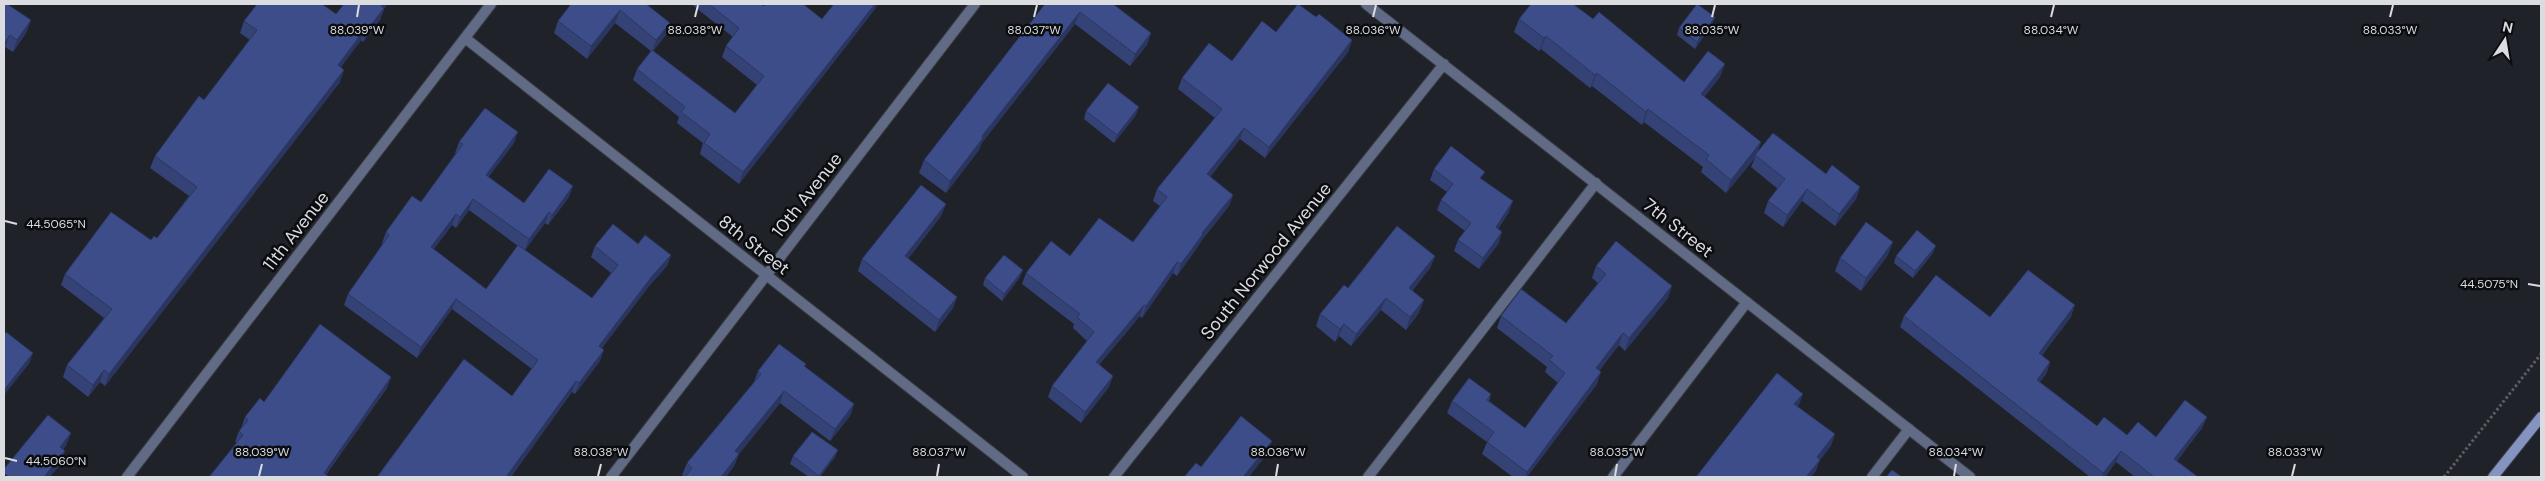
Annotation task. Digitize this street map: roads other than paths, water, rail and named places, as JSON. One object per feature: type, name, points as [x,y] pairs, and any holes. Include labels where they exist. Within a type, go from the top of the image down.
[{"type":"main road","points":[[2493,477],[2541,417]]},
{"type":"street","name":"11th Avenue","points":[[128,477],[491,4]]},
{"type":"street","name":"10th Avenue","points":[[610,477],[975,4]]},
{"type":"street","name":"7th Street","points":[[1366,4],[1970,477]]},
{"type":"street","name":"8th Street","points":[[465,38],[1023,477]]},
{"type":"street","name":"South Norwood Avenue","points":[[1114,477],[1444,64]]},
{"type":"street","points":[[1368,477],[1596,183]]},
{"type":"street","points":[[1613,477],[1747,302]]},
{"type":"street","points":[[1872,477],[1909,430]]}]
